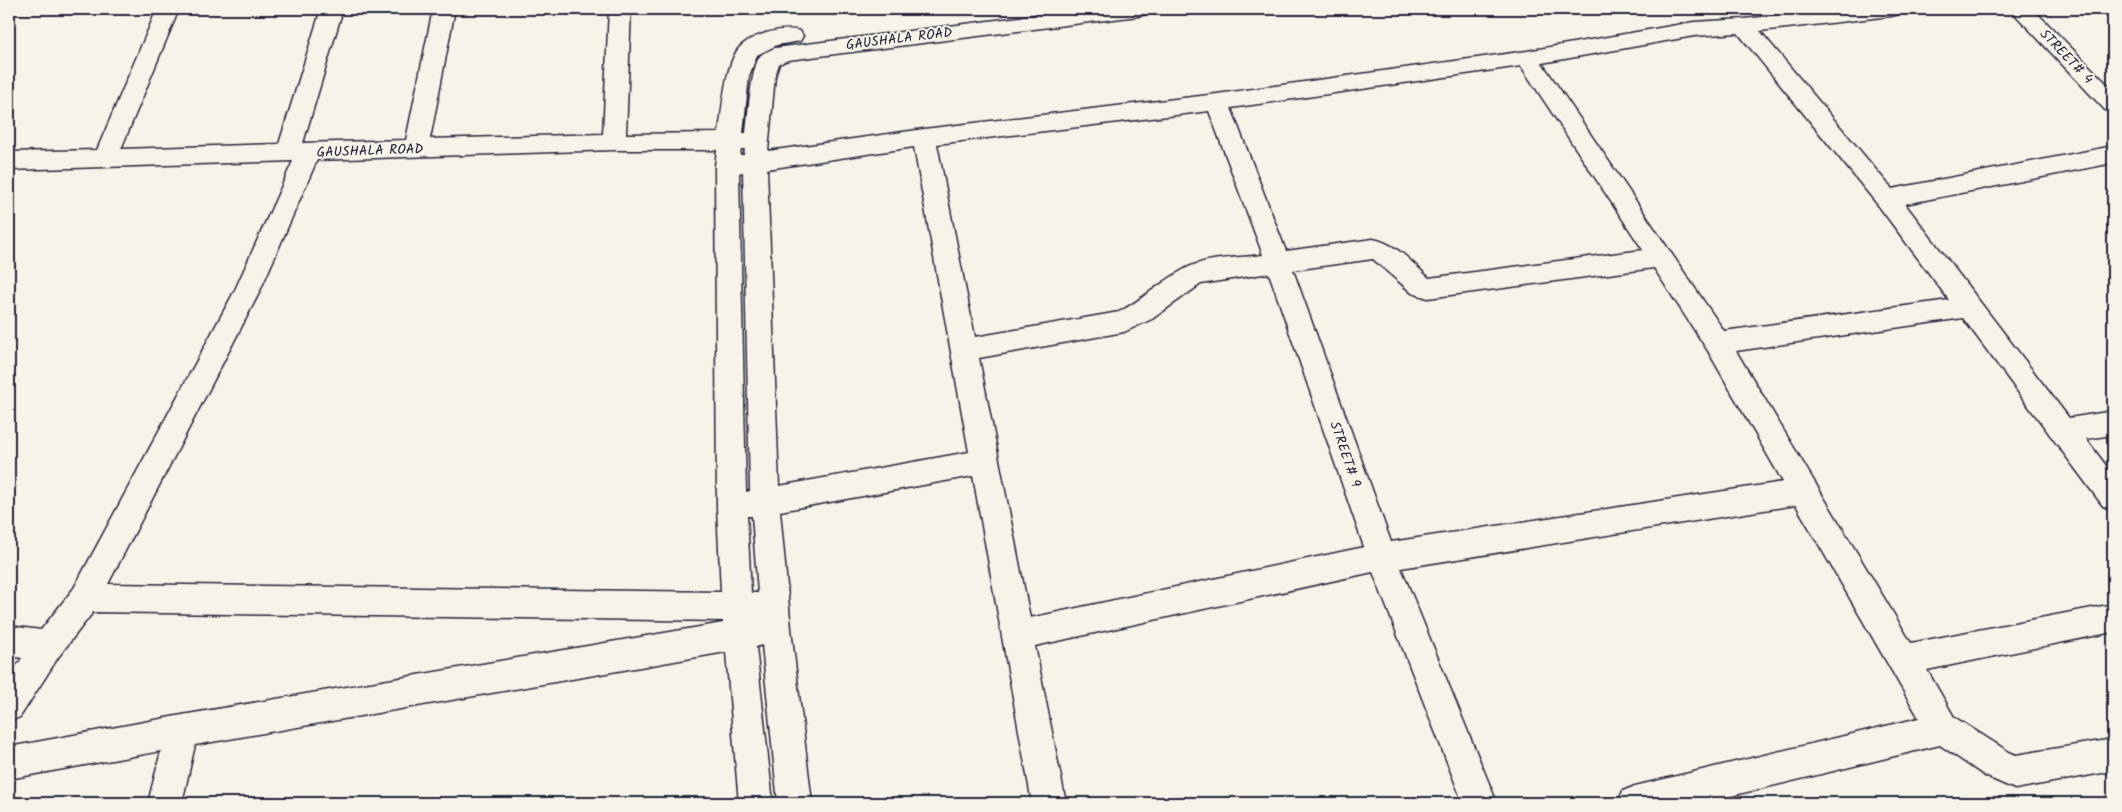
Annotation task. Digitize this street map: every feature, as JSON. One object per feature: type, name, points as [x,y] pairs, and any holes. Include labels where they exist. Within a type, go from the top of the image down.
[{"type":"street","points":[[105,158],[168,9]]},
{"type":"street","points":[[9,706],[48,646],[85,598],[246,293],[298,152],[332,9]]},
{"type":"street","points":[[416,149],[444,9]]},
{"type":"street","points":[[614,142],[620,9]]},
{"type":"street","name":"GAUSHALA ROAD","points":[[742,152],[738,76],[748,51],[760,43],[775,38],[1014,9]]},
{"type":"street","name":"GAUSHALA ROAD","points":[[742,152],[769,60],[783,53],[1138,9]]},
{"type":"street","points":[[742,152],[924,137],[1217,102],[1527,58],[1694,28],[1744,26],[1891,9]]},
{"type":"street","name":"STREET# 4","points":[[2021,9],[2113,104]]},
{"type":"street","points":[[1744,26],[1887,199],[2113,497]]},
{"type":"street","points":[[1527,58],[1662,257],[1717,343],[1943,728],[1997,764],[2015,772],[2113,754]]},
{"type":"street","name":"STREET# 9","points":[[1217,102],[1278,262],[1382,557],[1480,803]]},
{"type":"street","points":[[924,137],[1049,803]]},
{"type":"street","name":"GAUSHALA ROAD","points":[[9,161],[614,142],[742,152]]},
{"type":"street","points":[[742,152],[765,501],[775,618],[795,803]]},
{"type":"street","points":[[742,152],[732,507],[739,621],[756,803]]},
{"type":"street","points":[[1887,199],[2113,154]]},
{"type":"street","points":[[964,350],[1124,322],[1143,312],[1193,276],[1207,272],[1373,249],[1380,250],[1421,286],[1428,288],[1662,257]]},
{"type":"street","points":[[1717,343],[1969,307]]},
{"type":"street","points":[[2063,431],[2113,423]]},
{"type":"street","points":[[732,507],[986,461]]},
{"type":"street","points":[[1018,635],[1382,557],[1804,491]]},
{"type":"street","points":[[85,598],[739,621]]},
{"type":"street","points":[[9,763],[739,621],[775,618]]},
{"type":"street","points":[[1903,660],[2113,618]]},
{"type":"street","points":[[9,641],[48,646]]},
{"type":"street","points":[[1635,803],[1943,728]]},
{"type":"street","points":[[165,803],[182,730]]}]
